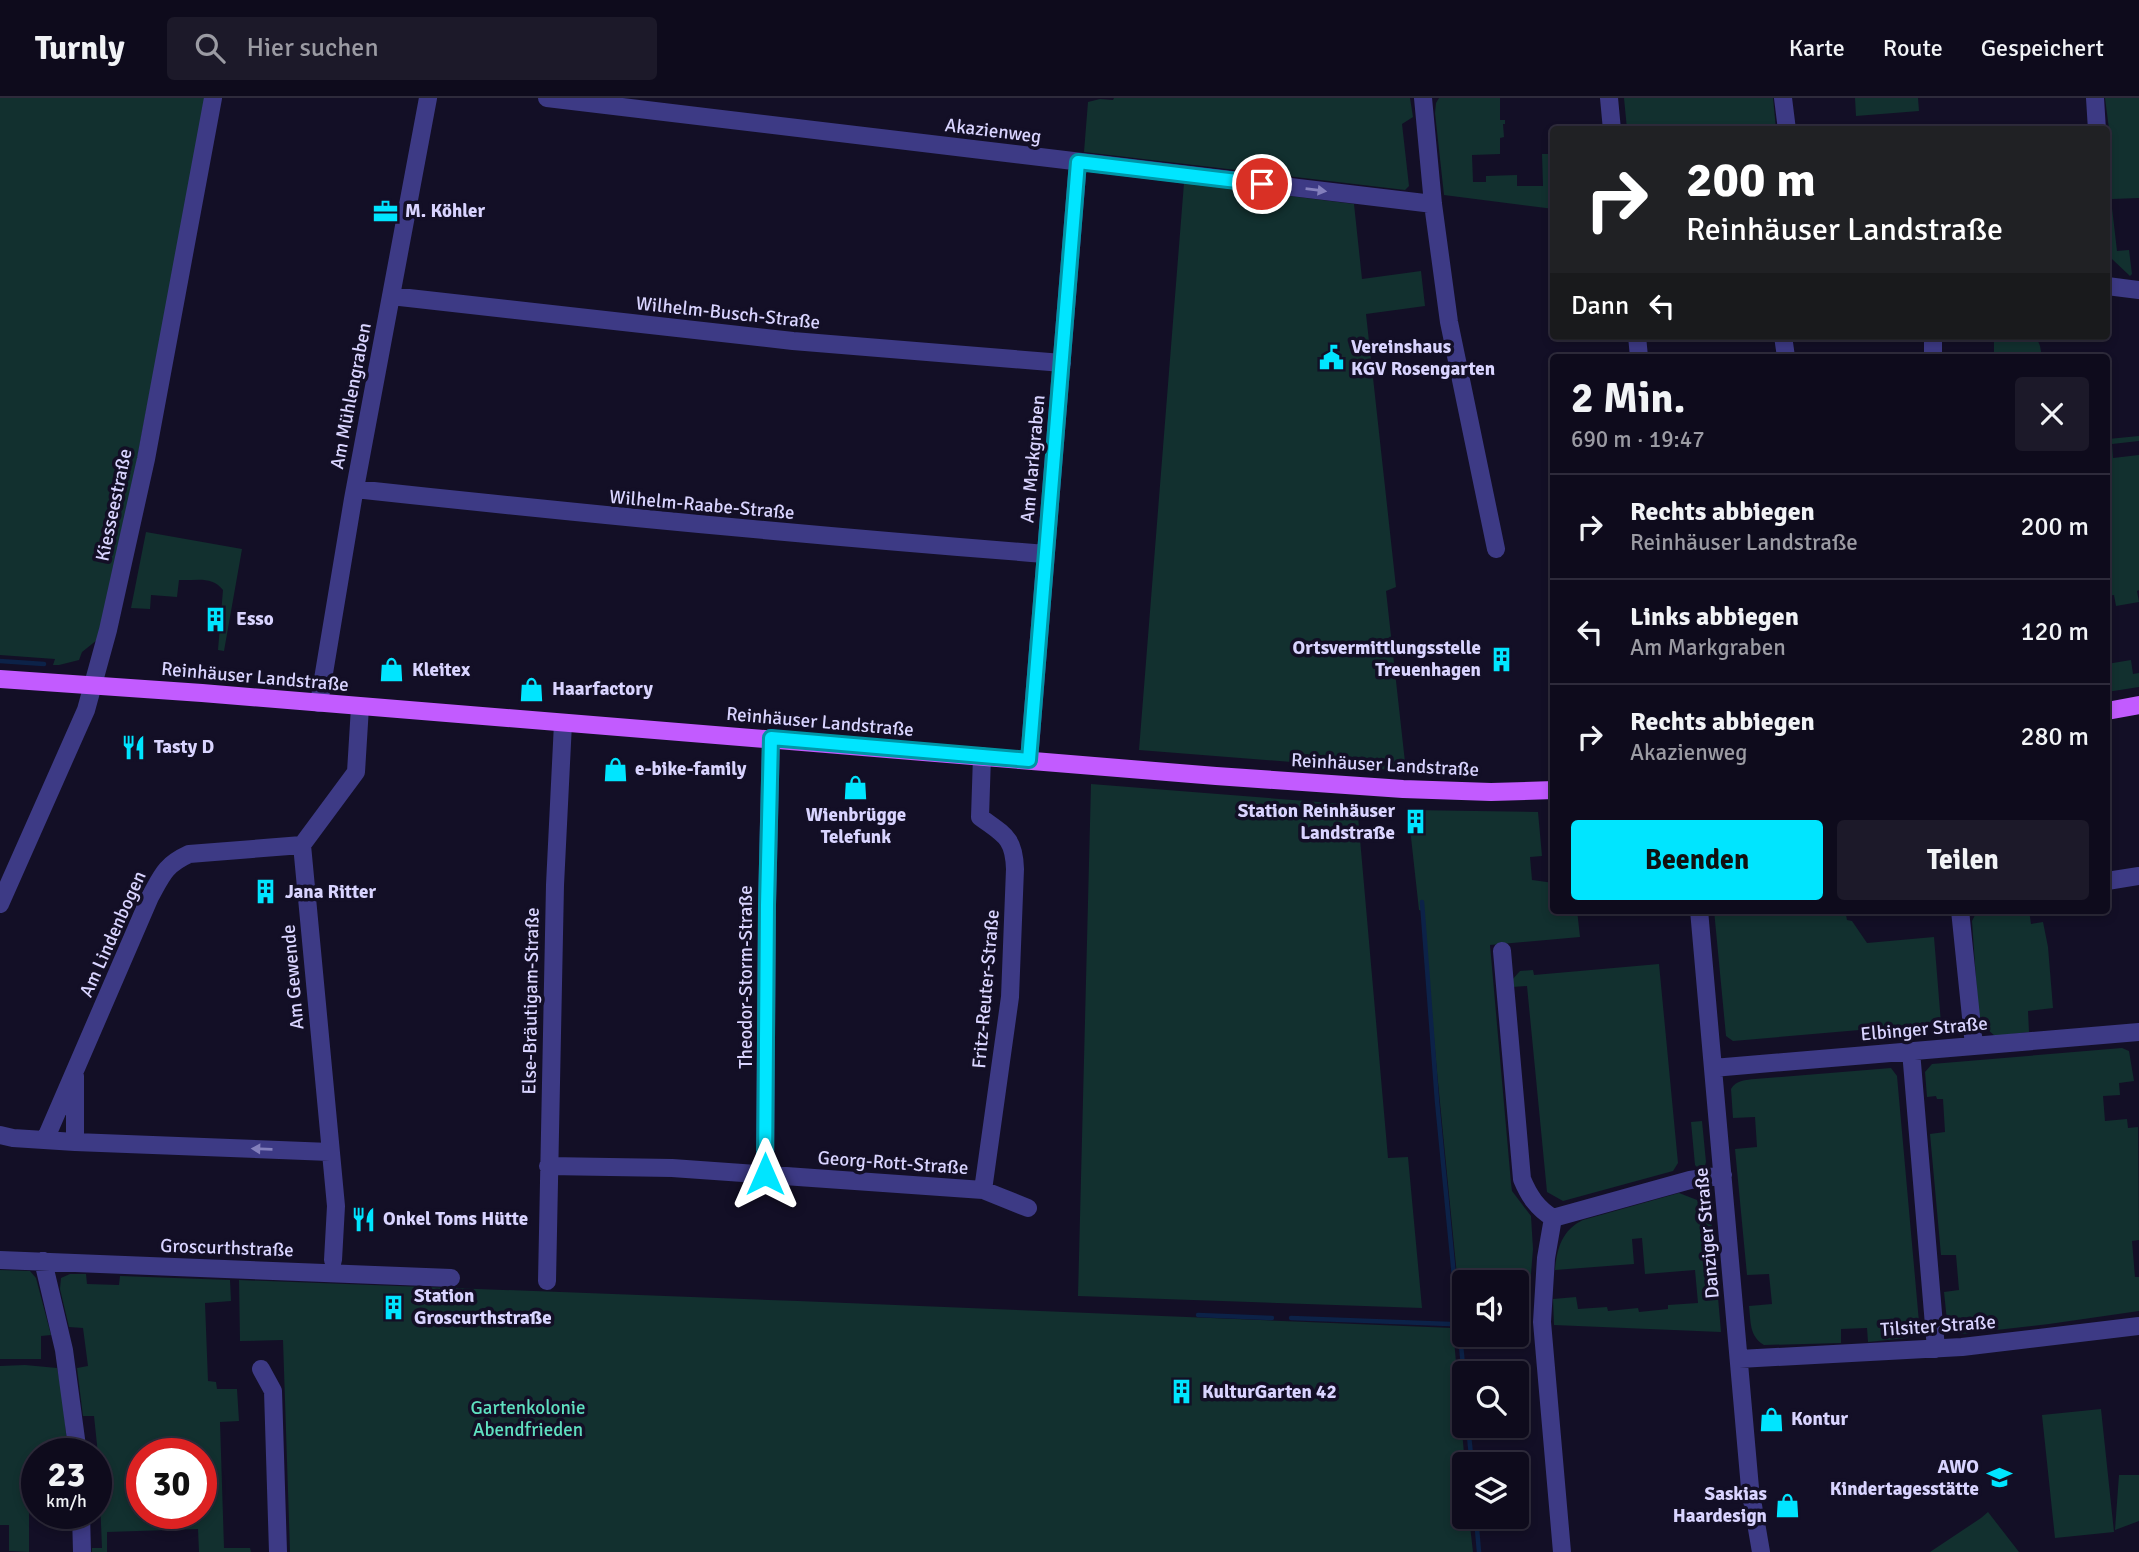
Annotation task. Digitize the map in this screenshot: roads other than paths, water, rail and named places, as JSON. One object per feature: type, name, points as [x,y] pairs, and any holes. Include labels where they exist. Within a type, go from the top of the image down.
[{"type":"main road","name":"Reinhäuser Landstraße","points":[[0,679],[1403,789],[1491,792],[1550,790]]},
{"type":"main road","points":[[2110,710],[2139,705]]},
{"type":"street","name":"Kiesseestraße","points":[[0,904],[86,710],[93,685],[146,459],[213,98]]},
{"type":"street","name":"Am Mühlengraben","points":[[319,703],[355,489],[428,98]]},
{"type":"street","name":"Akazienweg","points":[[547,98],[1433,204]]},
{"type":"street","points":[[1423,98],[1448,322],[1496,549]]},
{"type":"street","points":[[1609,98],[1612,126]]},
{"type":"street","points":[[1783,98],[1786,126]]},
{"type":"street","points":[[2095,98],[2097,126]]},
{"type":"street","name":"Am Markgraben","points":[[1029,760],[1078,162]]},
{"type":"street","points":[[2110,286],[2139,290]]},
{"type":"street","name":"Wilhelm-Busch-Straße","points":[[391,296],[793,341],[1062,363]]},
{"type":"street","name":"Wilhelm-Raabe-Straße","points":[[355,489],[695,525],[1046,554]]},
{"type":"street","points":[[302,845],[356,772],[360,707]]},
{"type":"street","name":"Else-Bräutigam-Straße","points":[[547,1281],[555,884],[563,723]]},
{"type":"street","name":"Theodor-Storm-Straße","points":[[765,1174],[771,738]]},
{"type":"street","name":"Fritz-Reuter-Straße","points":[[982,756],[980,817],[1010,842],[1015,870],[1011,986],[983,1190]]},
{"type":"street","name":"Am Lindenbogen","points":[[45,1140],[150,897],[173,861],[189,854],[302,845]]},
{"type":"street","name":"Am Gewende","points":[[302,845],[336,1206],[333,1261]]},
{"type":"street","points":[[2110,881],[2139,876]]},
{"type":"street","name":"Danziger Straße","points":[[1699,914],[1750,1488],[1761,1552]]},
{"type":"street","points":[[1960,914],[1974,1046]]},
{"type":"street","points":[[1502,951],[1522,1179],[1534,1202],[1553,1218]]},
{"type":"street","name":"Elbinger Straße","points":[[1713,1068],[2139,1032]]},
{"type":"street","points":[[1911,1051],[1936,1349]]},
{"type":"street","name":"Am Lindenbogen","points":[[75,1069],[75,1142]]},
{"type":"street","points":[[0,1135],[75,1142],[330,1152]]},
{"type":"street","name":"Georg-Rott-Straße","points":[[548,1166],[652,1167],[983,1190]]},
{"type":"street","points":[[1553,1218],[1690,1180],[1723,1174]]},
{"type":"street","points":[[983,1190],[1028,1208]]},
{"type":"street","points":[[1553,1218],[1546,1258],[1542,1322],[1562,1552]]},
{"type":"street","name":"Groscurthstraße","points":[[0,1260],[451,1278]]},
{"type":"street","points":[[43,1261],[64,1350],[76,1438]]},
{"type":"street","name":"Tilsiter Straße","points":[[1739,1359],[1936,1349],[2139,1326]]},
{"type":"street","points":[[261,1368],[273,1391],[278,1552]]},
{"type":"street","points":[[81,1529],[82,1552]]},
{"type":"waterway","points":[[0,661],[44,664]]},
{"type":"waterway","points":[[1422,902],[1453,1270]]},
{"type":"waterway","points":[[1198,1315],[1272,1318]]},
{"type":"waterway","points":[[1291,1318],[1450,1324]]},
{"type":"waterway","points":[[1461,1347],[1463,1361]]},
{"type":"waterway","points":[[1469,1438],[1471,1452]]},
{"type":"waterway","points":[[1477,1529],[1479,1552]]},
{"type":"place","name":"M. Köhler","points":[[385,211]]},
{"type":"place","name":"Vereinshaus KGV Rosengarten","points":[[1331,358]]},
{"type":"place","name":"Esso","points":[[216,619]]},
{"type":"place","name":"Ortsvermittlungsstelle Treuenhagen","points":[[1501,659]]},
{"type":"place","name":"Kleitex","points":[[392,670]]},
{"type":"place","name":"Haarfactory","points":[[532,689]]},
{"type":"place","name":"Tasty D","points":[[134,747]]},
{"type":"place","name":"e-bike-family","points":[[615,769]]},
{"type":"place","name":"Wienbrügge Telefunk","points":[[856,787]]},
{"type":"place","name":"Station Reinhäuser Landstraße","points":[[1415,822]]},
{"type":"place","name":"Jana Ritter","points":[[265,892]]},
{"type":"place","name":"Onkel Toms Hütte","points":[[363,1219]]},
{"type":"place","name":"Station Groscurthstraße","points":[[394,1307]]},
{"type":"place","name":"KulturGarten 42","points":[[1182,1392]]},
{"type":"place","name":"Kontur","points":[[1771,1419]]},
{"type":"place","name":"AWO Kindertagesstätte","points":[[1999,1478]]},
{"type":"place","name":"Saskias Haardesign","points":[[1787,1505]]},
{"type":"park label","name":"Gartenkolonie Abendfrieden","points":[[528,1419]]}]
